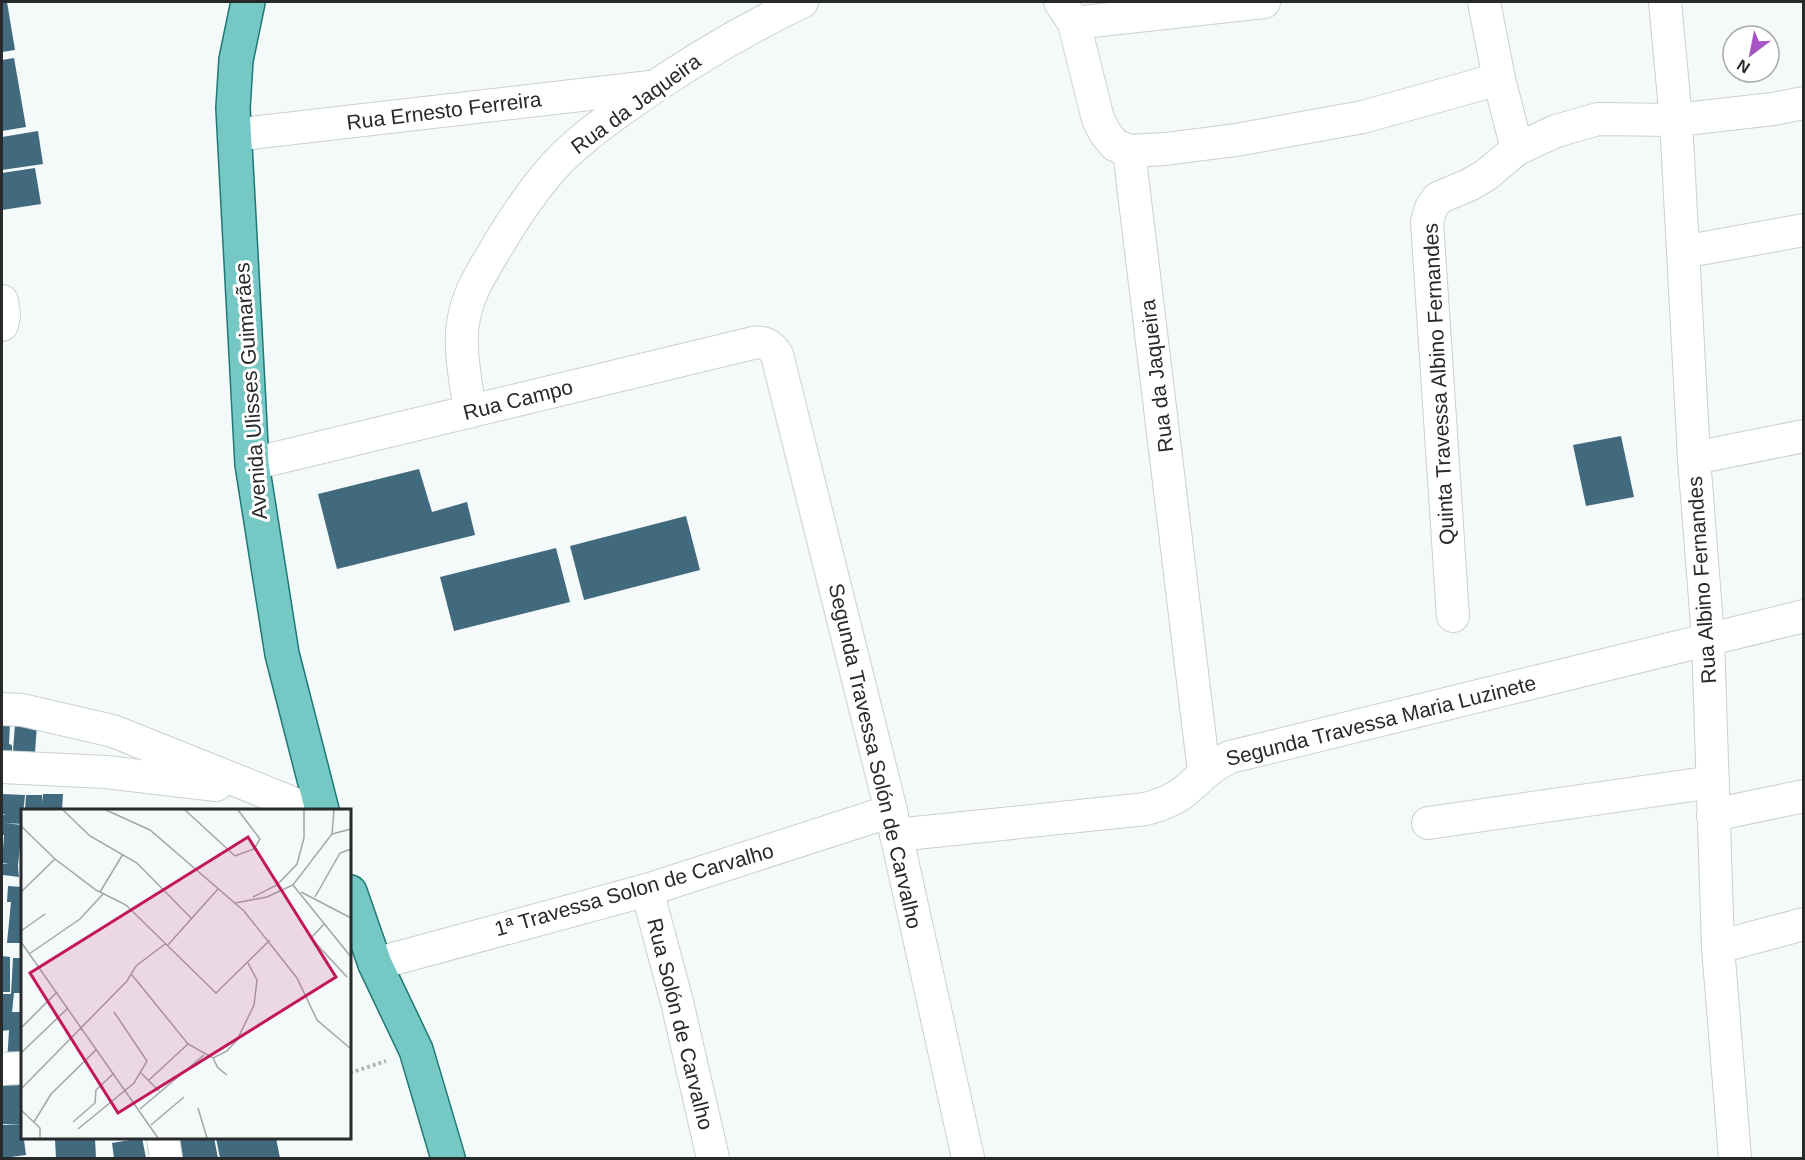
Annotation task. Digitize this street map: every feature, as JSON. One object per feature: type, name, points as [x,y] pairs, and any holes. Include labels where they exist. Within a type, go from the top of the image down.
[{"type":"main road","name":"Avenida Ulisses Guimarães","points":[[248,2],[236,60],[234,135],[252,464],[282,654],[322,809]]},
{"type":"main road","points":[[351,895],[375,964],[416,1050],[448,1158]]},
{"type":"street","name":"Rua da Jaqueira","points":[[470,412],[462,346],[465,312],[480,277],[500,241],[558,163],[590,133],[654,87],[759,22],[802,2]]},
{"type":"street","points":[[1264,2],[1067,12],[1098,119],[1105,133],[1115,145],[1130,151],[1236,140],[1364,117],[1499,79]]},
{"type":"street","points":[[1484,2],[1499,79],[1517,149]]},
{"type":"street","name":"Rua Albino Fernandes","points":[[1665,2],[1676,120],[1694,458],[1708,638],[1718,947],[1735,1158]]},
{"type":"street","name":"Rua Ernesto Ferreira","points":[[234,135],[654,87]]},
{"type":"street","name":"Quinta Travessa Albino Fernandes","points":[[1453,616],[1427,222],[1431,208],[1438,198],[1486,175],[1517,149],[1556,131],[1598,119],[1676,120],[1773,109],[1803,103]]},
{"type":"street","name":"Rua da Jaqueira","points":[[1130,151],[1204,772]]},
{"type":"street","points":[[1683,252],[1803,230]]},
{"type":"street","points":[[2,301],[4,315],[2,326]]},
{"type":"street","name":"Rua Campo","points":[[252,464],[753,343],[766,343],[777,356]]},
{"type":"street","name":"Segunda Travessa Solón de Carvalho","points":[[777,356],[894,823],[968,1158]]},
{"type":"street","points":[[1694,458],[1803,436]]},
{"type":"street","name":"Segunda Travessa Maria Luzinete","points":[[894,823],[1146,809],[1165,803],[1184,792],[1204,772],[1230,757],[1803,616]]},
{"type":"street","points":[[2,709],[22,710],[113,731],[307,809]]},
{"type":"street","points":[[2,767],[106,772],[255,789]]},
{"type":"street","points":[[1428,823],[1713,782]]},
{"type":"street","points":[[1713,815],[1803,796]]},
{"type":"street","name":"1ª Travessa Solon de Carvalho","points":[[375,964],[894,823]]},
{"type":"street","name":"Rua Solón de Carvalho","points":[[647,890],[677,1002],[713,1158]]},
{"type":"street","points":[[1718,947],[1803,924]]},
{"type":"street","points":[[2,1069],[21,1068]]},
{"type":"building","points":[[2,2],[7,2],[15,50],[2,52]]},
{"type":"building","points":[[14,58],[26,127],[2,131],[2,60]]},
{"type":"building","points":[[38,131],[43,164],[2,170],[2,137]]},
{"type":"building","points":[[35,168],[41,204],[2,210],[2,173]]},
{"type":"building","points":[[1621,436],[1634,497],[1586,506],[1573,445]]},
{"type":"building","points":[[419,469],[432,512],[467,502],[475,535],[337,569],[318,494]]},
{"type":"building","points":[[686,516],[700,570],[584,600],[570,546]]},
{"type":"building","points":[[556,548],[570,602],[454,631],[440,577]]},
{"type":"building","points":[[2,724],[10,724],[9,744],[12,745],[12,754],[2,753]]},
{"type":"building","points":[[15,724],[37,725],[35,752],[13,751]]},
{"type":"building","points":[[2,794],[25,795],[24,809],[21,809],[21,824],[5,823],[21,825],[19,877],[3,875],[3,864],[9,864],[2,863],[4,835],[2,835],[2,815],[6,814],[2,814]]},
{"type":"building","points":[[43,794],[63,794],[62,809],[25,809],[26,795],[42,795],[43,803]]},
{"type":"building","points":[[8,886],[21,887],[21,943],[7,943],[11,902],[7,902]]},
{"type":"building","points":[[2,956],[10,957],[10,992],[2,992]]},
{"type":"building","points":[[13,958],[21,958],[21,993],[14,993],[12,1012],[21,1012],[21,1063],[7,1063],[9,1030],[2,1031],[2,994],[11,994]]},
{"type":"building","points":[[2,1075],[21,1075],[21,1124],[2,1124]]},
{"type":"building","points":[[21,1124],[21,1139],[24,1139],[26,1155],[3,1158],[2,1125]]},
{"type":"building","points":[[95,1139],[96,1158],[56,1158],[55,1140]]},
{"type":"building","points":[[142,1139],[146,1158],[114,1158],[112,1143]]},
{"type":"building","points":[[174,1139],[214,1139],[218,1158],[178,1158]]},
{"type":"building","points":[[216,1139],[276,1139],[280,1158],[220,1158]]}]
